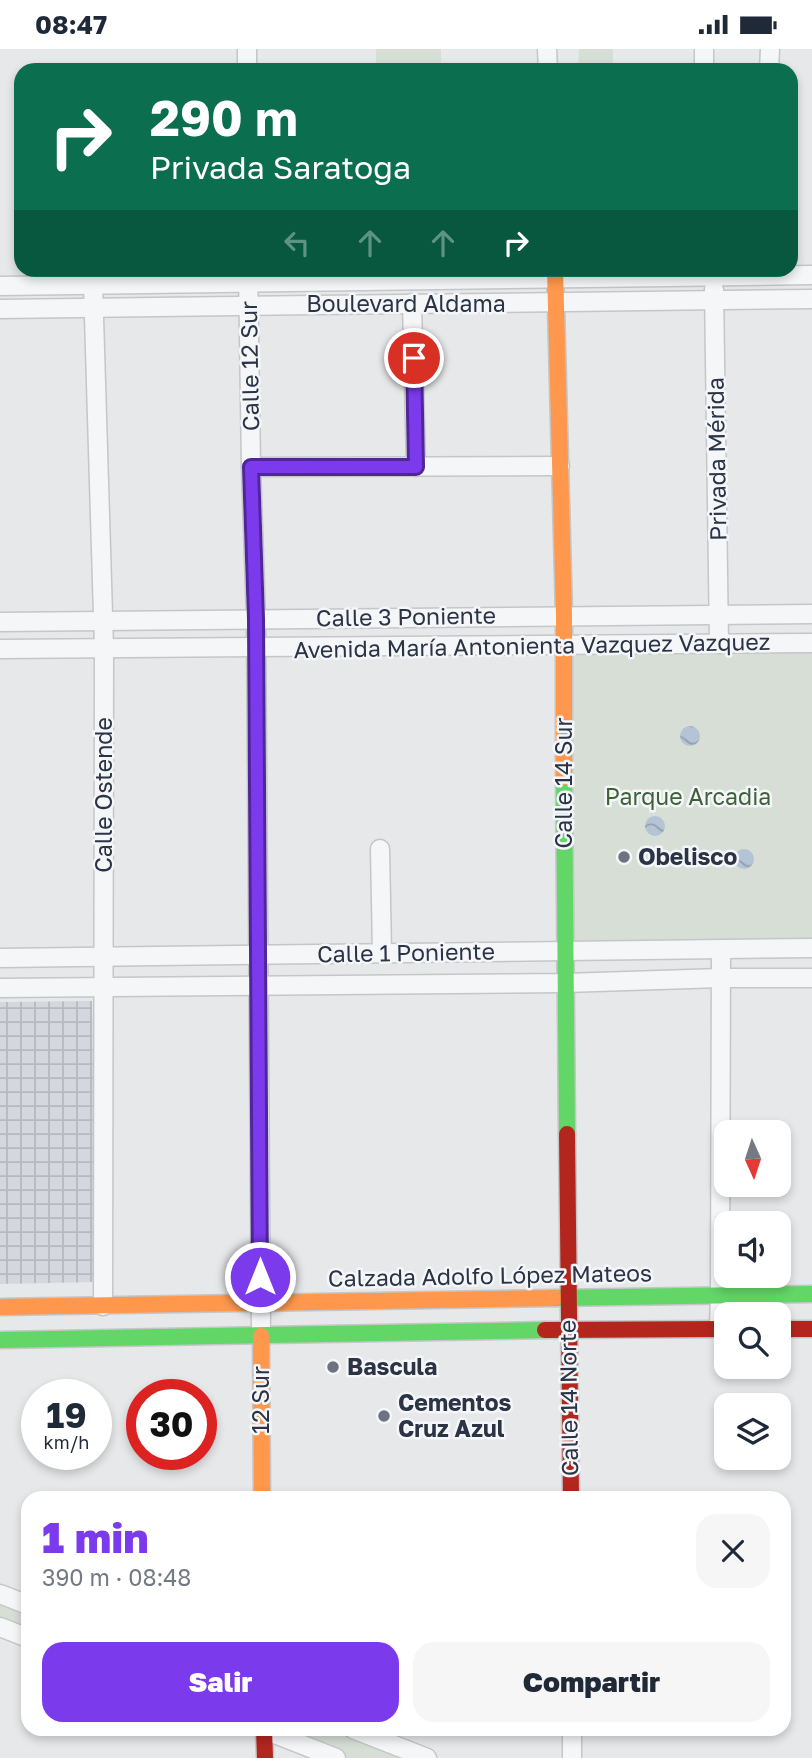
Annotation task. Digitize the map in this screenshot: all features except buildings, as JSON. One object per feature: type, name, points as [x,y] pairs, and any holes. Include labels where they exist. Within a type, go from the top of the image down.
[{"type":"main road","name":"Calle 14 Sur","points":[[555,277],[564,615],[568,1297]]},
{"type":"main road","name":"Calzada Adolfo López Mateos","points":[[0,1307],[812,1294]]},
{"type":"main road","name":"Calle 14 Norte","points":[[568,1297],[570,1491]]},
{"type":"main road","points":[[0,1340],[714,1329]]},
{"type":"main road","points":[[791,1329],[812,1329]]},
{"type":"main road","name":"12 Sur","points":[[261,1336],[262,1491]]},
{"type":"main road","points":[[263,1736],[265,1758]]},
{"type":"street","name":"Boulevard Aldama","points":[[0,286],[229,277]]},
{"type":"street","name":"Calle 12 Sur","points":[[248,277],[256,619],[260,1303]]},
{"type":"street","name":"Privada Mérida","points":[[714,277],[719,644]]},
{"type":"street","name":"Calle Ostende","points":[[93,284],[104,648],[103,1306]]},
{"type":"street","name":"Boulevard Aldama","points":[[0,309],[812,299]]},
{"type":"street","points":[[412,303],[416,467]]},
{"type":"street","points":[[251,467],[560,466]]},
{"type":"street","name":"Calle 3 Poniente","points":[[0,622],[812,614]]},
{"type":"street","name":"Avenida María Antonienta Vazquez Vazquez","points":[[0,649],[812,643]]},
{"type":"street","points":[[380,849],[382,953]]},
{"type":"street","name":"Calle 1 Poniente","points":[[0,958],[812,948]]},
{"type":"street","points":[[720,1302],[721,949]]},
{"type":"street","name":"Calle 1 Poniente","points":[[0,988],[812,978]]},
{"type":"street","name":"12 Sur","points":[[260,1303],[261,1336]]},
{"type":"street","points":[[0,1594],[21,1602]]},
{"type":"street","points":[[0,1627],[21,1635]]},
{"type":"street","points":[[281,1736],[336,1758]]},
{"type":"street","points":[[371,1736],[424,1757]]},
{"type":"street","points":[[572,1736],[572,1758]]},
{"type":"shaded area","points":[[92,1001],[96,1282],[0,1284],[0,1002]]},
{"type":"green space","points":[[376,49],[441,49],[441,63],[376,63]]},
{"type":"green space","points":[[579,49],[613,49],[613,63],[578,63]]},
{"type":"green space","name":"Parque Arcadia","points":[[812,643],[812,948],[564,951],[564,646]]},
{"type":"green space","points":[[0,1594],[21,1602],[21,1635],[0,1627]]},
{"type":"green space","points":[[280,1736],[372,1736],[427,1758],[336,1758]]},
{"type":"water","points":[[690,726],[697,729],[700,736],[697,743],[690,746],[683,743],[680,736],[683,729]]},
{"type":"water","points":[[651,816],[659,816],[665,826],[659,836],[651,836],[645,830],[645,822]]},
{"type":"water","points":[[744,849],[751,852],[754,859],[751,866],[744,869],[737,866],[734,859],[737,852]]},
{"type":"traffic: fast","points":[[564,777],[567,1134]]},
{"type":"traffic: fast","points":[[555,1298],[812,1294]]},
{"type":"traffic: fast","points":[[0,1340],[545,1330]]},
{"type":"traffic: slow","points":[[555,277],[564,615],[564,777]]},
{"type":"traffic: slow","points":[[0,1307],[555,1298]]},
{"type":"traffic: slow","points":[[261,1336],[262,1491]]},
{"type":"traffic: jam","points":[[567,1134],[571,1491]]},
{"type":"traffic: jam","points":[[545,1330],[714,1329]]},
{"type":"traffic: jam","points":[[791,1329],[812,1329]]},
{"type":"traffic: jam","points":[[264,1736],[265,1758]]},
{"type":"place","name":"Obelisco","points":[[624,857]]},
{"type":"place","name":"Bascula","points":[[333,1367]]},
{"type":"place","name":"Cementos Cruz Azul","points":[[384,1416]]},
{"type":"route","points":[[260,1277],[256,619],[251,467],[416,467],[414,358]]}]
